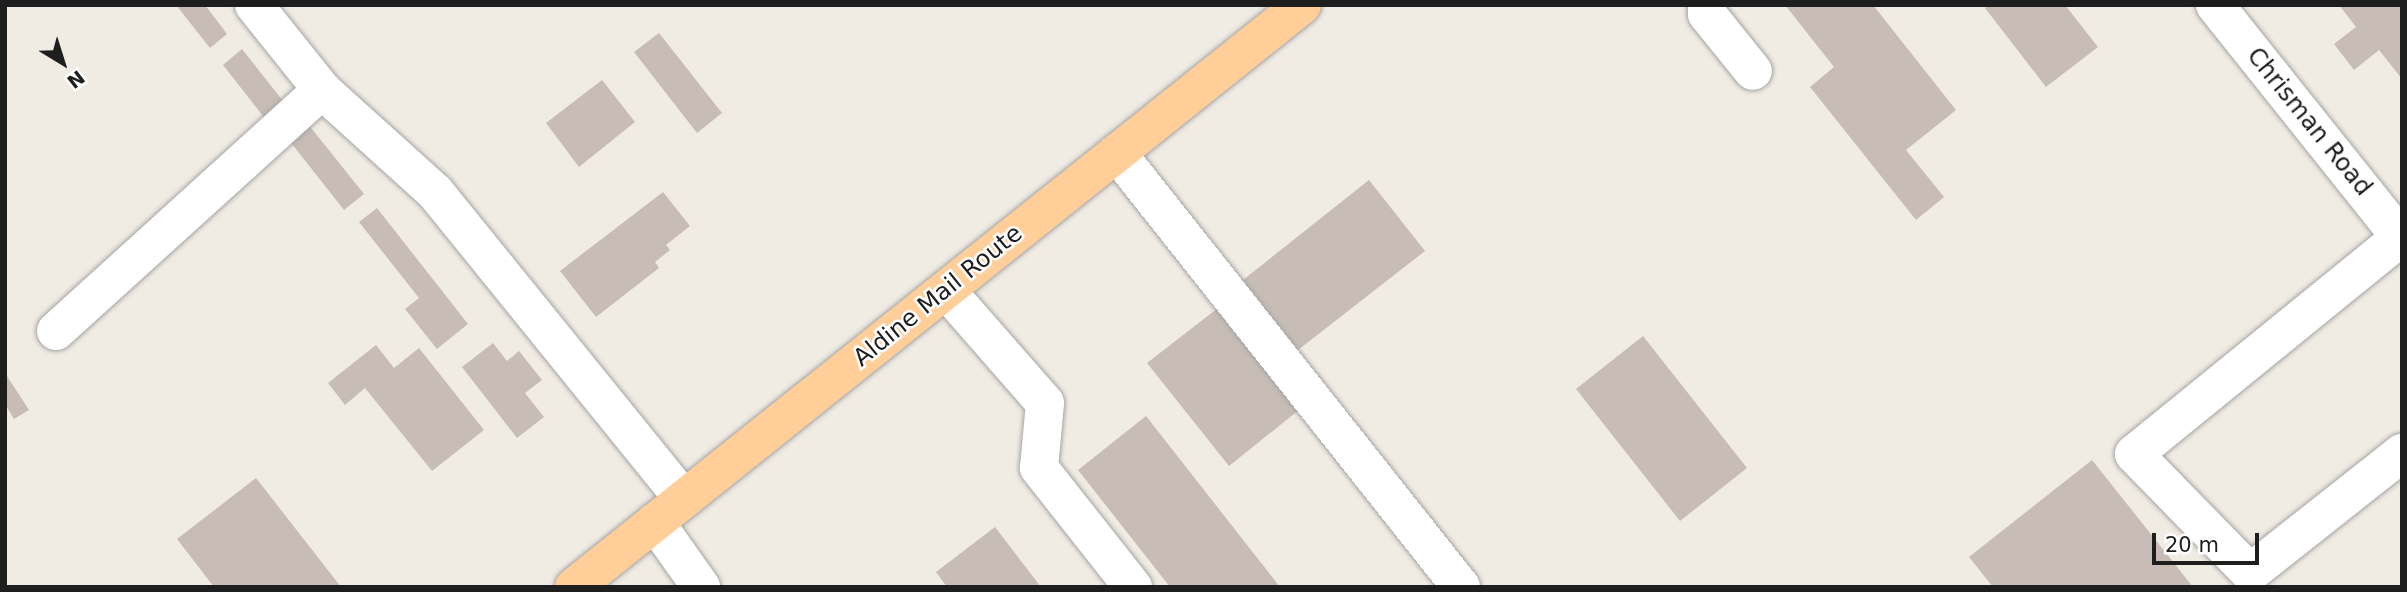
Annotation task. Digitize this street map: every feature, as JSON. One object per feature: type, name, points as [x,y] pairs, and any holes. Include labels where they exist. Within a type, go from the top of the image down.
[{"type":"main road","name":"Aldine Mail Route","points":[[574,587],[1302,5]]},
{"type":"street","points":[[254,5],[322,90],[435,192],[684,499]]},
{"type":"street","points":[[1707,5],[1707,14],[1754,71]]},
{"type":"street","name":"Chrisman Road","points":[[2215,5],[2401,238]]},
{"type":"street","points":[[56,331],[322,90]]},
{"type":"street","points":[[1117,153],[1461,587]]},
{"type":"street","points":[[2401,238],[2134,454],[2250,573],[2402,453]]},
{"type":"street","points":[[946,290],[1045,403],[1039,468],[1133,587]]},
{"type":"street","points":[[655,522],[701,587]]},
{"type":"building","points":[[176,5],[205,5],[227,34],[210,48]]},
{"type":"building","points":[[1785,5],[1873,5],[1956,110],[1906,150],[1944,197],[1916,220],[1810,87],[1834,67]]},
{"type":"building","points":[[1989,5],[2065,5],[2098,47],[2046,87],[1985,8]]},
{"type":"building","points":[[2339,5],[2400,5],[2402,79],[2379,50],[2354,70],[2334,44],[2356,27]]},
{"type":"building","points":[[659,33],[722,113],[697,133],[634,52]]},
{"type":"building","points":[[242,49],[287,106],[267,121],[223,65]]},
{"type":"building","points":[[602,80],[635,122],[579,167],[546,123]]},
{"type":"building","points":[[308,124],[364,194],[344,210],[288,139]]},
{"type":"building","points":[[1369,180],[1425,251],[1298,350],[1243,280]]},
{"type":"building","points":[[663,192],[690,226],[666,245],[670,250],[655,262],[659,268],[596,317],[560,271]]},
{"type":"building","points":[[377,208],[468,324],[437,349],[405,309],[419,298],[359,222]]},
{"type":"building","points":[[1218,308],[1299,410],[1229,466],[1147,363]]},
{"type":"building","points":[[1643,336],[1747,468],[1680,521],[1576,389]]},
{"type":"building","points":[[493,343],[507,361],[519,351],[542,380],[525,393],[544,417],[517,438],[462,367]]},
{"type":"building","points":[[376,345],[394,368],[419,348],[484,430],[432,471],[365,388],[345,405],[328,383]]},
{"type":"building","points":[[5,373],[29,410],[14,419],[5,404]]},
{"type":"building","points":[[1146,416],[1280,587],[1170,587],[1078,470]]},
{"type":"building","points":[[2092,460],[2193,587],[1993,587],[1969,557]]},
{"type":"building","points":[[256,478],[341,587],[214,587],[177,539]]},
{"type":"building","points":[[995,527],[1041,587],[947,587],[936,572]]}]
